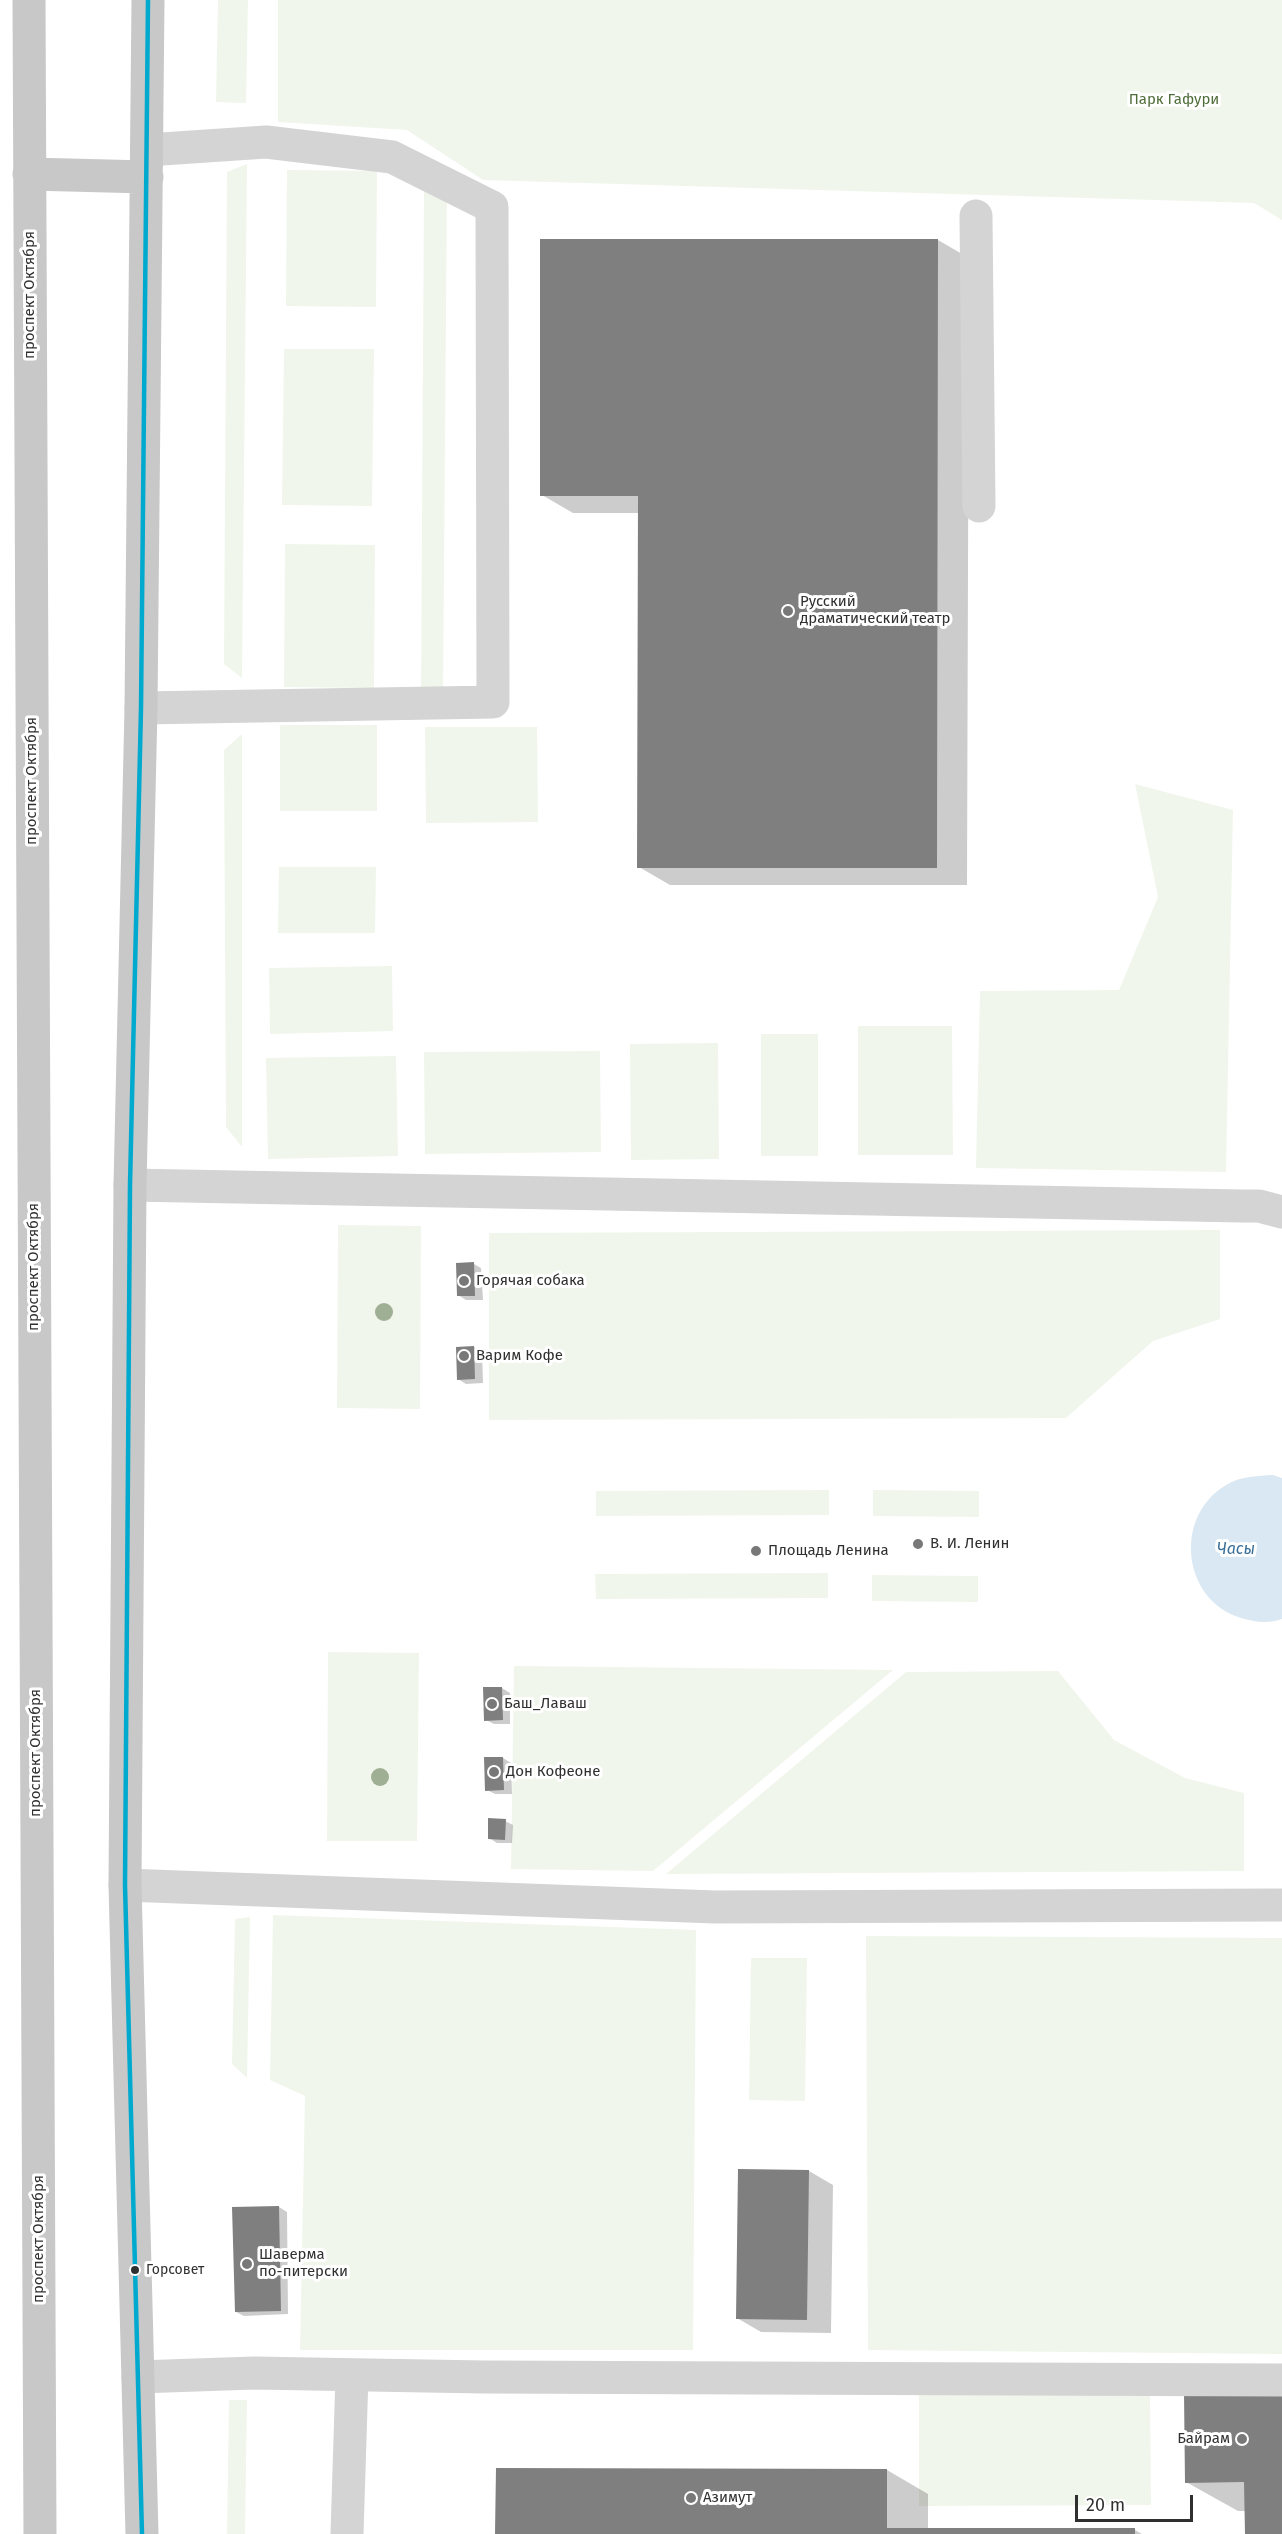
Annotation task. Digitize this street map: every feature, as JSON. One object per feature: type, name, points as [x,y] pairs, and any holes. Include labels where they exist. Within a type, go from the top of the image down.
[{"type":"main road","name":"проспект Октября","points":[[29,0],[40,2534]]},
{"type":"main road","points":[[142,2534],[125,1886],[130,1185],[141,708],[148,0]]},
{"type":"main road","points":[[29,174],[147,163]]},
{"type":"lane","points":[[141,708],[493,702],[492,207],[392,157],[266,142],[147,163]]},
{"type":"lane","points":[[976,216],[979,507]]},
{"type":"lane","points":[[130,1185],[1259,1206],[1282,1212]]},
{"type":"lane","points":[[125,1886],[715,1907],[1282,1905]]},
{"type":"lane","points":[[138,2377],[246,2373],[1282,2380]]},
{"type":"lane","points":[[347,2534],[352,2374]]},
{"type":"green space","points":[[218,0],[248,0],[246,103],[216,102]]},
{"type":"green space","name":"Парк Гафури","points":[[278,0],[1282,0],[1282,220],[1254,203],[483,180],[407,130],[278,122]]},
{"type":"green space","points":[[247,164],[242,678],[224,664],[227,172]]},
{"type":"green space","points":[[287,170],[377,171],[376,307],[286,306]]},
{"type":"green space","points":[[424,187],[447,187],[443,695],[421,695]]},
{"type":"green space","points":[[284,349],[374,349],[372,506],[282,505]]},
{"type":"green space","points":[[285,544],[375,545],[374,688],[284,687]]},
{"type":"green space","points":[[280,725],[377,725],[377,811],[280,811]]},
{"type":"green space","points":[[425,727],[537,727],[538,822],[426,823]]},
{"type":"green space","points":[[242,734],[242,1147],[226,1127],[224,750]]},
{"type":"green space","points":[[1135,784],[1233,810],[1226,1172],[976,1168],[980,991],[1119,990],[1158,897]]},
{"type":"green space","points":[[279,867],[376,867],[375,933],[278,933]]},
{"type":"green space","points":[[392,966],[393,1031],[270,1034],[269,968]]},
{"type":"green space","points":[[858,1026],[952,1026],[953,1155],[858,1155]]},
{"type":"green space","points":[[761,1034],[818,1034],[818,1156],[761,1156]]},
{"type":"green space","points":[[718,1043],[719,1159],[631,1160],[630,1044]]},
{"type":"green space","points":[[600,1051],[601,1152],[425,1154],[424,1052]]},
{"type":"green space","points":[[396,1056],[398,1156],[268,1159],[266,1058]]},
{"type":"green space","points":[[338,1225],[421,1226],[420,1409],[337,1408]]},
{"type":"green space","points":[[1220,1230],[1220,1319],[1153,1341],[1066,1418],[489,1420],[489,1233]]},
{"type":"green space","points":[[829,1490],[829,1515],[596,1516],[596,1491]]},
{"type":"green space","points":[[873,1490],[979,1491],[979,1517],[873,1516]]},
{"type":"green space","points":[[828,1573],[828,1598],[596,1599],[595,1574]]},
{"type":"green space","points":[[872,1575],[978,1576],[978,1602],[872,1601]]},
{"type":"green space","points":[[328,1652],[419,1653],[417,1841],[327,1841]]},
{"type":"green space","points":[[514,1666],[893,1670],[653,1871],[511,1869]]},
{"type":"green space","points":[[1058,1671],[1114,1740],[1185,1778],[1244,1793],[1244,1871],[666,1874],[906,1672]]},
{"type":"green space","points":[[273,1915],[696,1930],[693,2350],[300,2350],[305,2096],[270,2080]]},
{"type":"green space","points":[[250,1917],[247,2078],[232,2064],[235,1919]]},
{"type":"green space","points":[[866,1936],[1282,1938],[1282,2354],[868,2350]]},
{"type":"green space","points":[[751,1958],[807,1958],[805,2101],[749,2100]]},
{"type":"green space","points":[[1150,2393],[1151,2505],[919,2506],[919,2395]]},
{"type":"green space","points":[[229,2400],[247,2400],[245,2534],[227,2534]]},
{"type":"water","name":"Часы","points":[[1273,1475],[1282,1478],[1282,1619],[1267,1622],[1241,1618],[1221,1608],[1206,1594],[1196,1576],[1191,1556],[1192,1535],[1198,1515],[1210,1498],[1233,1481]]},
{"type":"building","name":"Русский драматический театр","points":[[540,239],[938,239],[937,868],[637,868],[638,496],[540,496]]},
{"type":"building","points":[[474,1262],[475,1296],[457,1296],[456,1263]]},
{"type":"building","points":[[474,1346],[475,1379],[457,1380],[456,1347]]},
{"type":"building","points":[[483,1687],[502,1687],[503,1720],[484,1721]]},
{"type":"building","points":[[484,1757],[503,1757],[504,1790],[485,1791]]},
{"type":"building","points":[[488,1818],[506,1819],[505,1840],[488,1839]]},
{"type":"building","points":[[738,2169],[809,2170],[807,2320],[736,2319]]},
{"type":"building","points":[[279,2206],[281,2311],[235,2312],[232,2207]]},
{"type":"building","points":[[1282,2392],[1282,2534],[1245,2534],[1244,2482],[1185,2483],[1184,2393]]},
{"type":"building","name":"Азимут","points":[[496,2468],[887,2469],[887,2528],[1135,2528],[1135,2534],[495,2534]]},
{"type":"transit line","points":[[142,2534],[125,1885],[130,1185],[141,708],[148,0]]},
{"type":"place","name":"Русский драматический театр","points":[[788,611]]},
{"type":"place","name":"Горячая собака","points":[[464,1281]]},
{"type":"place","name":"Варим Кофе","points":[[464,1356]]},
{"type":"place","name":"В. И. Ленин","points":[[918,1544]]},
{"type":"place","name":"Площадь Ленина","points":[[756,1551]]},
{"type":"place","name":"Баш_Лаваш","points":[[492,1704]]},
{"type":"place","name":"Дон Кофеоне","points":[[494,1772]]},
{"type":"place","name":"Шаверма по-питерски","points":[[247,2264]]},
{"type":"place","name":"Горсовет","points":[[135,2270]]},
{"type":"place","name":"Байрам","points":[[1242,2439]]},
{"type":"place","name":"Азимут","points":[[691,2498]]}]
